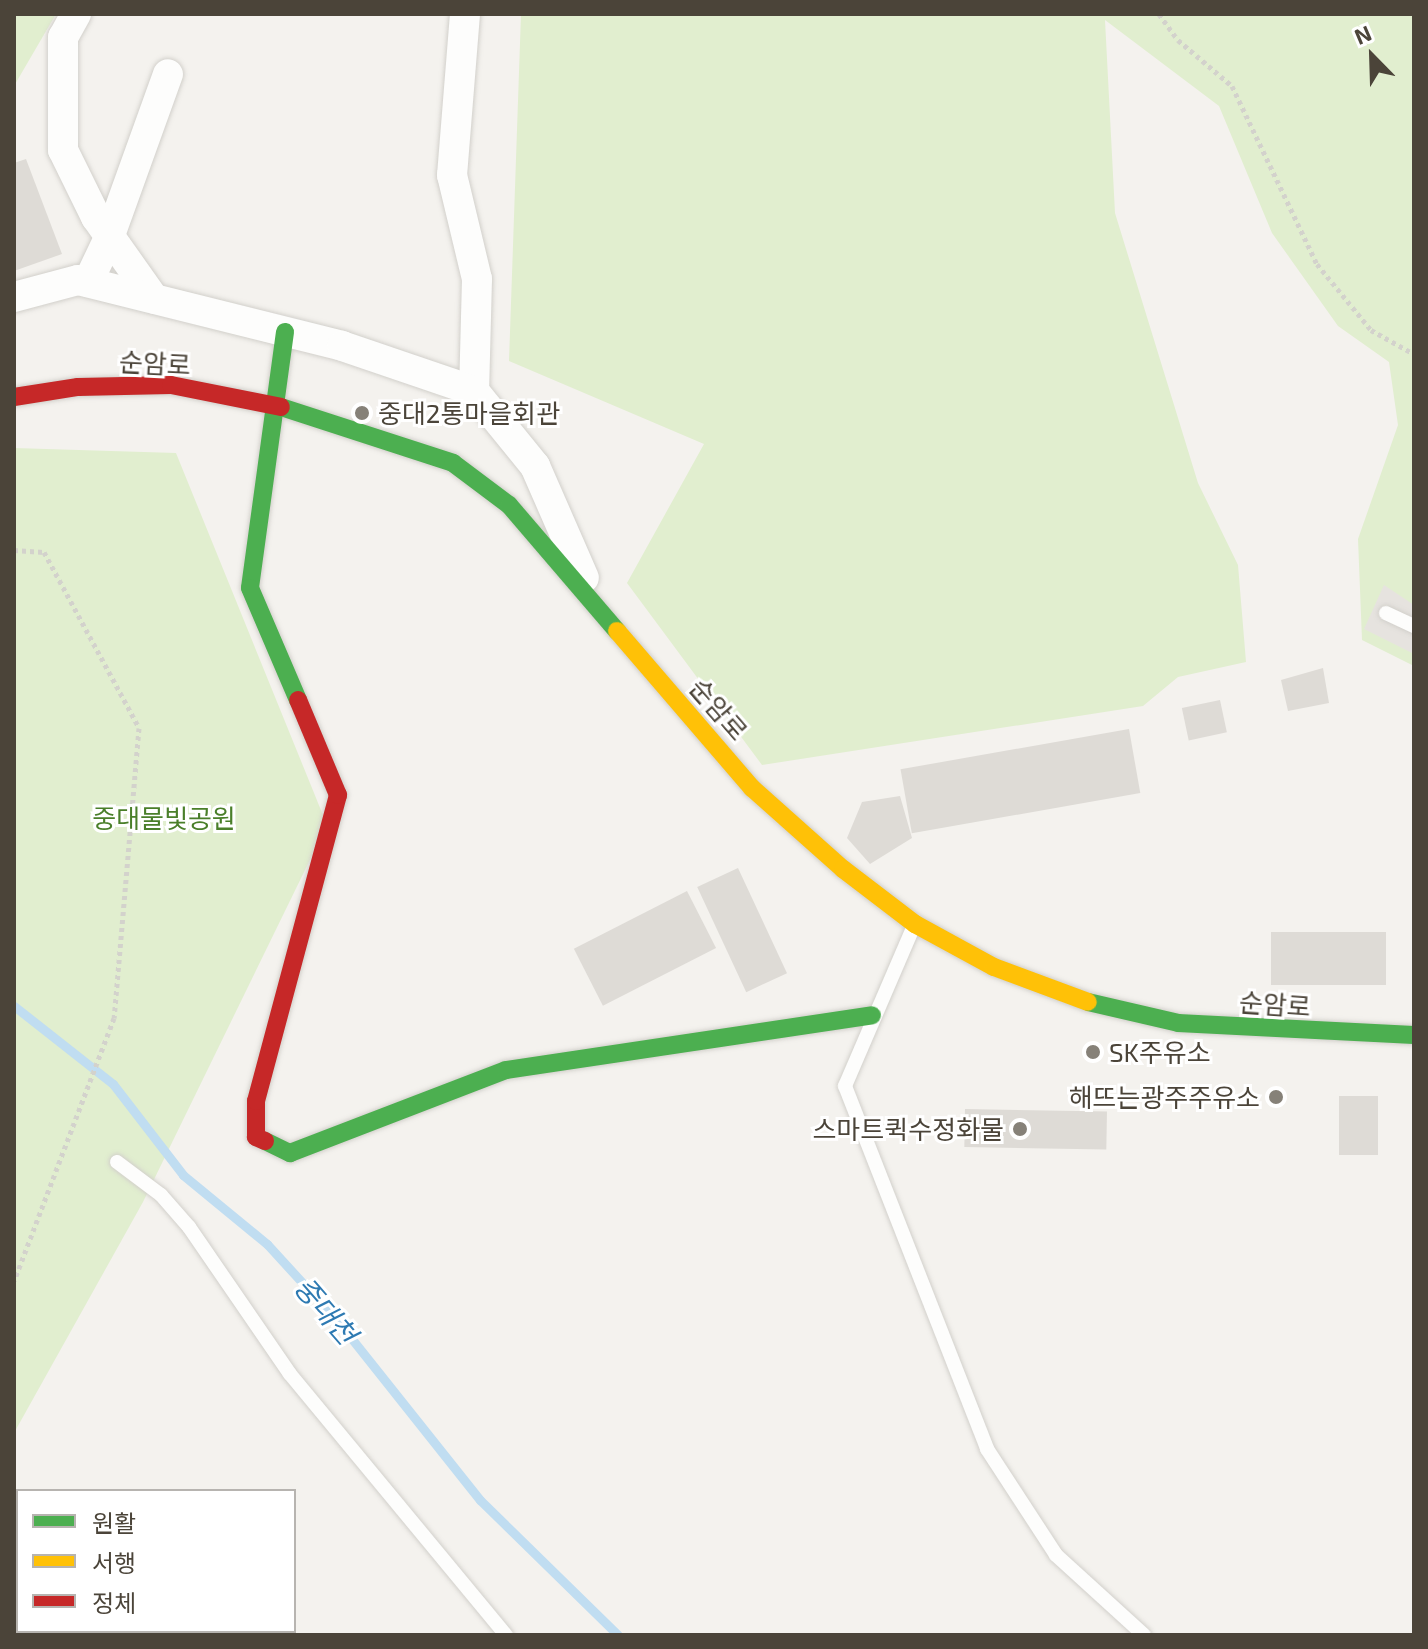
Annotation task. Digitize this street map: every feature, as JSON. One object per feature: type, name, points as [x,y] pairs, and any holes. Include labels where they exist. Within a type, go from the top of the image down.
[{"type":"street","points":[[76,14],[63,37],[63,150],[109,238],[154,299]]},
{"type":"street","points":[[465,14],[452,175],[477,279],[474,391]]},
{"type":"street","points":[[88,282],[109,238],[168,74]]},
{"type":"street","points":[[14,297],[78,280],[88,282],[285,332],[474,391],[535,466],[597,609]]},
{"type":"street","points":[[285,332],[250,588],[338,795],[256,1101],[256,1137],[290,1153],[506,1070],[872,1015]]},
{"type":"street","name":"순암로","points":[[14,397],[78,387],[171,385],[275,405],[453,463],[509,505],[752,788],[843,869],[915,924],[994,967],[1082,1001],[1164,1020],[1291,1032],[1414,1035]]},
{"type":"lane","points":[[1386,613],[1414,626]]},
{"type":"lane","points":[[915,924],[872,1015],[845,1086],[987,1449],[1056,1555],[1144,1635]]},
{"type":"lane","points":[[117,1162],[161,1195],[189,1227],[290,1374],[506,1635]]},
{"type":"path","points":[[1159,14],[1178,40],[1232,86],[1317,264],[1371,330],[1414,354]]},
{"type":"path","points":[[14,550],[44,552],[139,728],[114,1018],[14,1281]]},
{"type":"green space","points":[[14,14],[56,14],[14,86]]},
{"type":"green space","points":[[521,14],[1414,14],[1414,666],[1362,640],[1358,539],[1398,425],[1389,362],[1338,326],[1272,233],[1219,106],[1105,20],[1115,213],[1198,483],[1238,565],[1246,662],[1178,677],[1143,706],[762,765],[627,583],[704,444],[509,361]]},
{"type":"green space","name":"중대물빛공원","points":[[14,448],[176,453],[327,825],[143,1202],[14,1433]]},
{"type":"shaded area","points":[[1384,585],[1414,605],[1414,654],[1364,629]]},
{"type":"building","points":[[26,159],[62,254],[14,271],[14,163]]},
{"type":"building","points":[[1323,668],[1329,703],[1288,711],[1281,680]]},
{"type":"building","points":[[1220,700],[1227,732],[1189,740],[1182,708]]},
{"type":"building","points":[[1129,729],[1140,793],[912,833],[901,769]]},
{"type":"building","points":[[900,796],[912,838],[870,864],[847,838],[862,802]]},
{"type":"building","points":[[738,868],[787,973],[746,992],[697,887]]},
{"type":"building","points":[[687,891],[716,948],[603,1006],[574,949]]},
{"type":"building","points":[[1271,932],[1386,932],[1386,985],[1271,985]]},
{"type":"building","points":[[1339,1096],[1378,1096],[1378,1155],[1339,1155]]},
{"type":"building","points":[[965,1109],[1107,1111],[1106,1149],[964,1147]]},
{"type":"waterway","name":"중대천","points":[[14,1006],[113,1084],[183,1175],[267,1244],[340,1324],[480,1500],[618,1635]]},
{"type":"traffic: fast","points":[[285,332],[250,588],[298,700]]},
{"type":"traffic: fast","points":[[281,407],[453,463],[509,505],[617,631]]},
{"type":"traffic: fast","points":[[1088,1002],[1178,1023],[1414,1035]]},
{"type":"traffic: fast","points":[[265,1141],[290,1153],[506,1070],[872,1015]]},
{"type":"traffic: slow","points":[[617,631],[752,788],[843,869],[915,924],[994,967],[1088,1002]]},
{"type":"traffic: jam","points":[[14,397],[78,387],[171,385],[281,407]]},
{"type":"traffic: jam","points":[[265,1141],[256,1137],[256,1101],[338,795],[298,700]]},
{"type":"place","name":"중대2통마을회관","points":[[362,413]]},
{"type":"place","name":"SK주유소","points":[[1093,1052]]},
{"type":"place","name":"해뜨는광주주유소","points":[[1276,1097]]},
{"type":"place","name":"스마트퀵수정화물","points":[[1020,1129]]}]
